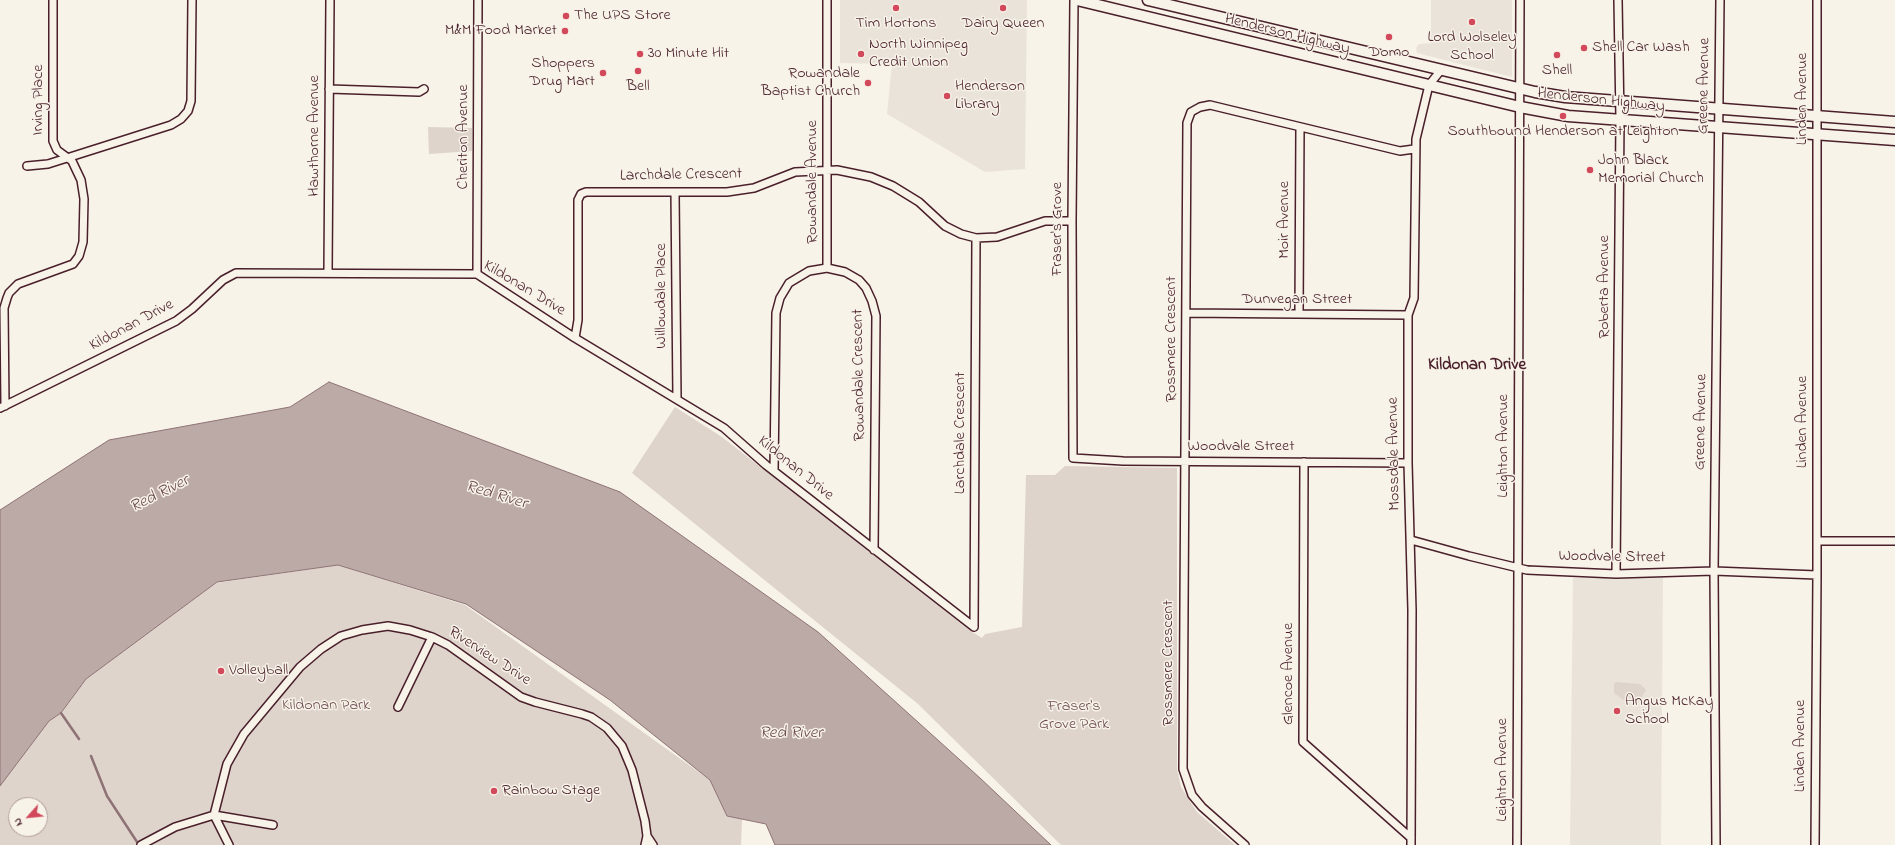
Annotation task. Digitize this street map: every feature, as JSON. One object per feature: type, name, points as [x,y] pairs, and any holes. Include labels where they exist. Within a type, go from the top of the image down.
[{"type":"main road","name":"Henderson Highway","points":[[1075,0],[1520,107],[1568,116],[1895,140]]},
{"type":"main road","name":"Henderson Highway","points":[[1148,0],[1520,89],[1565,97],[1895,122]]},
{"type":"main road","points":[[1250,41],[1253,25]]},
{"type":"main road","points":[[1346,65],[1350,48]]},
{"type":"street","name":"Irving Place","points":[[2,407],[4,308],[7,298],[14,288],[25,281],[73,264],[83,247],[83,192],[77,170],[68,157],[57,150],[53,141],[53,0]]},
{"type":"street","points":[[28,166],[48,164],[171,125],[185,115],[190,106],[191,96],[192,0]]},
{"type":"street","name":"Hawthorne Avenue","points":[[328,272],[330,0]]},
{"type":"street","name":"Cheriton Avenue","points":[[477,274],[478,0]]},
{"type":"street","name":"Rowandale Avenue","points":[[827,0],[827,268]]},
{"type":"street","name":"Fraser's Grove","points":[[1073,458],[1072,221],[1075,0]]},
{"type":"street","name":"Leighton Avenue","points":[[1516,845],[1520,0]]},
{"type":"street","name":"Roberta Avenue","points":[[1616,574],[1620,119],[1618,0]]},
{"type":"street","name":"Greene Avenue","points":[[1716,845],[1714,571],[1720,0]]},
{"type":"street","name":"Linden Avenue","points":[[1814,845],[1817,575],[1817,0]]},
{"type":"street","name":"Mossdale Avenue","points":[[1411,841],[1411,540],[1408,463],[1408,315],[1414,298],[1414,149],[1429,85],[1441,70]]},
{"type":"street","points":[[329,89],[419,92],[424,89]]},
{"type":"street","name":"Rossmere Crescent","points":[[1245,845],[1202,807],[1192,795],[1183,769],[1187,123],[1191,112],[1200,107],[1210,105],[1400,151],[1414,149]]},
{"type":"street","name":"Moir Avenue","points":[[1299,314],[1300,127]]},
{"type":"street","name":"Larchdale Crescent","points":[[575,338],[578,320],[578,200],[581,194],[586,192],[741,190],[754,188],[795,172],[838,170],[871,176],[893,186],[919,202],[945,226],[961,234],[976,238],[997,237],[1045,221],[1072,221]]},
{"type":"street","name":"Willowdale Place","points":[[675,192],[677,399]]},
{"type":"street","name":"Larchdale Crescent","points":[[974,627],[976,238]]},
{"type":"street","name":"Rowandale Crescent","points":[[774,471],[778,304],[783,291],[797,278],[809,271],[827,268],[845,272],[863,284],[870,294],[875,308],[874,550]]},
{"type":"street","name":"Kildonan Drive","points":[[2,407],[176,321],[192,309],[219,283],[231,274],[247,272],[477,274],[575,338],[724,428],[774,471],[974,627]]},
{"type":"street","name":"Dunvegan Street","points":[[1186,313],[1408,315]]},
{"type":"street","name":"Woodvale Street","points":[[1073,458],[1080,460],[1408,463]]},
{"type":"street","name":"Glencoe Avenue","points":[[1304,462],[1303,742],[1411,841]]},
{"type":"street","name":"Woodvale Street","points":[[1411,540],[1517,568],[1561,572],[1616,574],[1714,571],[1817,575]]},
{"type":"street","points":[[1817,541],[1895,540]]},
{"type":"street","name":"Riverview Drive","points":[[214,815],[227,764],[244,734],[300,667],[321,649],[341,636],[362,630],[388,626],[410,630],[432,637],[448,645],[521,696],[535,702],[591,717],[607,728],[622,746],[628,757],[641,804],[647,836]]},
{"type":"street","points":[[398,707],[432,637]]},
{"type":"street","points":[[141,845],[175,827],[214,815],[273,825]]},
{"type":"street","points":[[214,815],[229,845]]},
{"type":"street","points":[[645,845],[647,836]]},
{"type":"street","points":[[647,836],[653,845]]},
{"type":"shaded area","points":[[840,0],[1027,0],[1025,169],[985,172],[887,114],[892,64],[840,63]]},
{"type":"shaded area","name":"Lord Wolseley School","points":[[1431,0],[1512,0],[1512,77],[1417,53],[1416,48],[1419,44],[1431,43]]},
{"type":"shaded area","name":"Angus McKay School","points":[[1663,577],[1661,845],[1570,845],[1573,578]]},
{"type":"green space","points":[[428,127],[472,128],[472,151],[429,154]]},
{"type":"green space","name":"Fraser's Grove Park","points":[[675,407],[722,437],[969,630],[982,638],[985,634],[1022,627],[1026,475],[1055,475],[1065,466],[1177,468],[1177,769],[1181,787],[1197,812],[1235,845],[1061,845],[918,704],[632,473]]},
{"type":"green space","name":"Kildonan Park","points":[[338,565],[465,605],[710,780],[727,816],[742,819],[741,845],[0,845],[0,786],[49,721],[62,713],[86,679],[216,583]]},
{"type":"green space","points":[[1616,682],[1640,684],[1646,690],[1639,702],[1626,702],[1614,693],[1614,684]]},
{"type":"water","name":"Red River","points":[[329,382],[620,492],[818,632],[980,778],[1051,845],[775,845],[766,824],[727,816],[710,780],[610,700],[466,604],[338,565],[217,582],[86,679],[61,713],[49,721],[0,786],[0,510],[109,440],[290,407]]},
{"type":"waterway","points":[[61,713],[79,739]]},
{"type":"waterway","points":[[91,756],[107,796],[139,845]]},
{"type":"place","name":"Tim Hortons","points":[[896,8]]},
{"type":"place","name":"Dairy Queen","points":[[1003,8]]},
{"type":"place","name":"The UPS Store","points":[[566,16]]},
{"type":"place","name":"Lord Wolseley School","points":[[1472,22]]},
{"type":"place","name":"M&M Food Market","points":[[565,31]]},
{"type":"place","name":"Domo","points":[[1389,37]]},
{"type":"place","name":"Shell Car Wash","points":[[1584,48]]},
{"type":"place","name":"30 Minute Hit","points":[[640,54]]},
{"type":"place","name":"North Winnipeg Credit Union","points":[[861,54]]},
{"type":"place","name":"Shell","points":[[1557,55]]},
{"type":"place","name":"Bell","points":[[638,71]]},
{"type":"place","name":"Shoppers Drug Mart","points":[[603,73]]},
{"type":"place","name":"Rowandale Baptist Church","points":[[868,83]]},
{"type":"place","name":"Henderson Library","points":[[947,96]]},
{"type":"place","name":"Southbound Henderson at Leighton","points":[[1563,116]]},
{"type":"place","name":"John Black Memorial Church","points":[[1590,170]]},
{"type":"place","name":"Volleyball","points":[[221,671]]},
{"type":"place","name":"Angus McKay School","points":[[1617,711]]},
{"type":"place","name":"Rainbow Stage","points":[[494,791]]},
{"type":"district","name":"Kildonan Drive","points":[[1477,366]]}]
